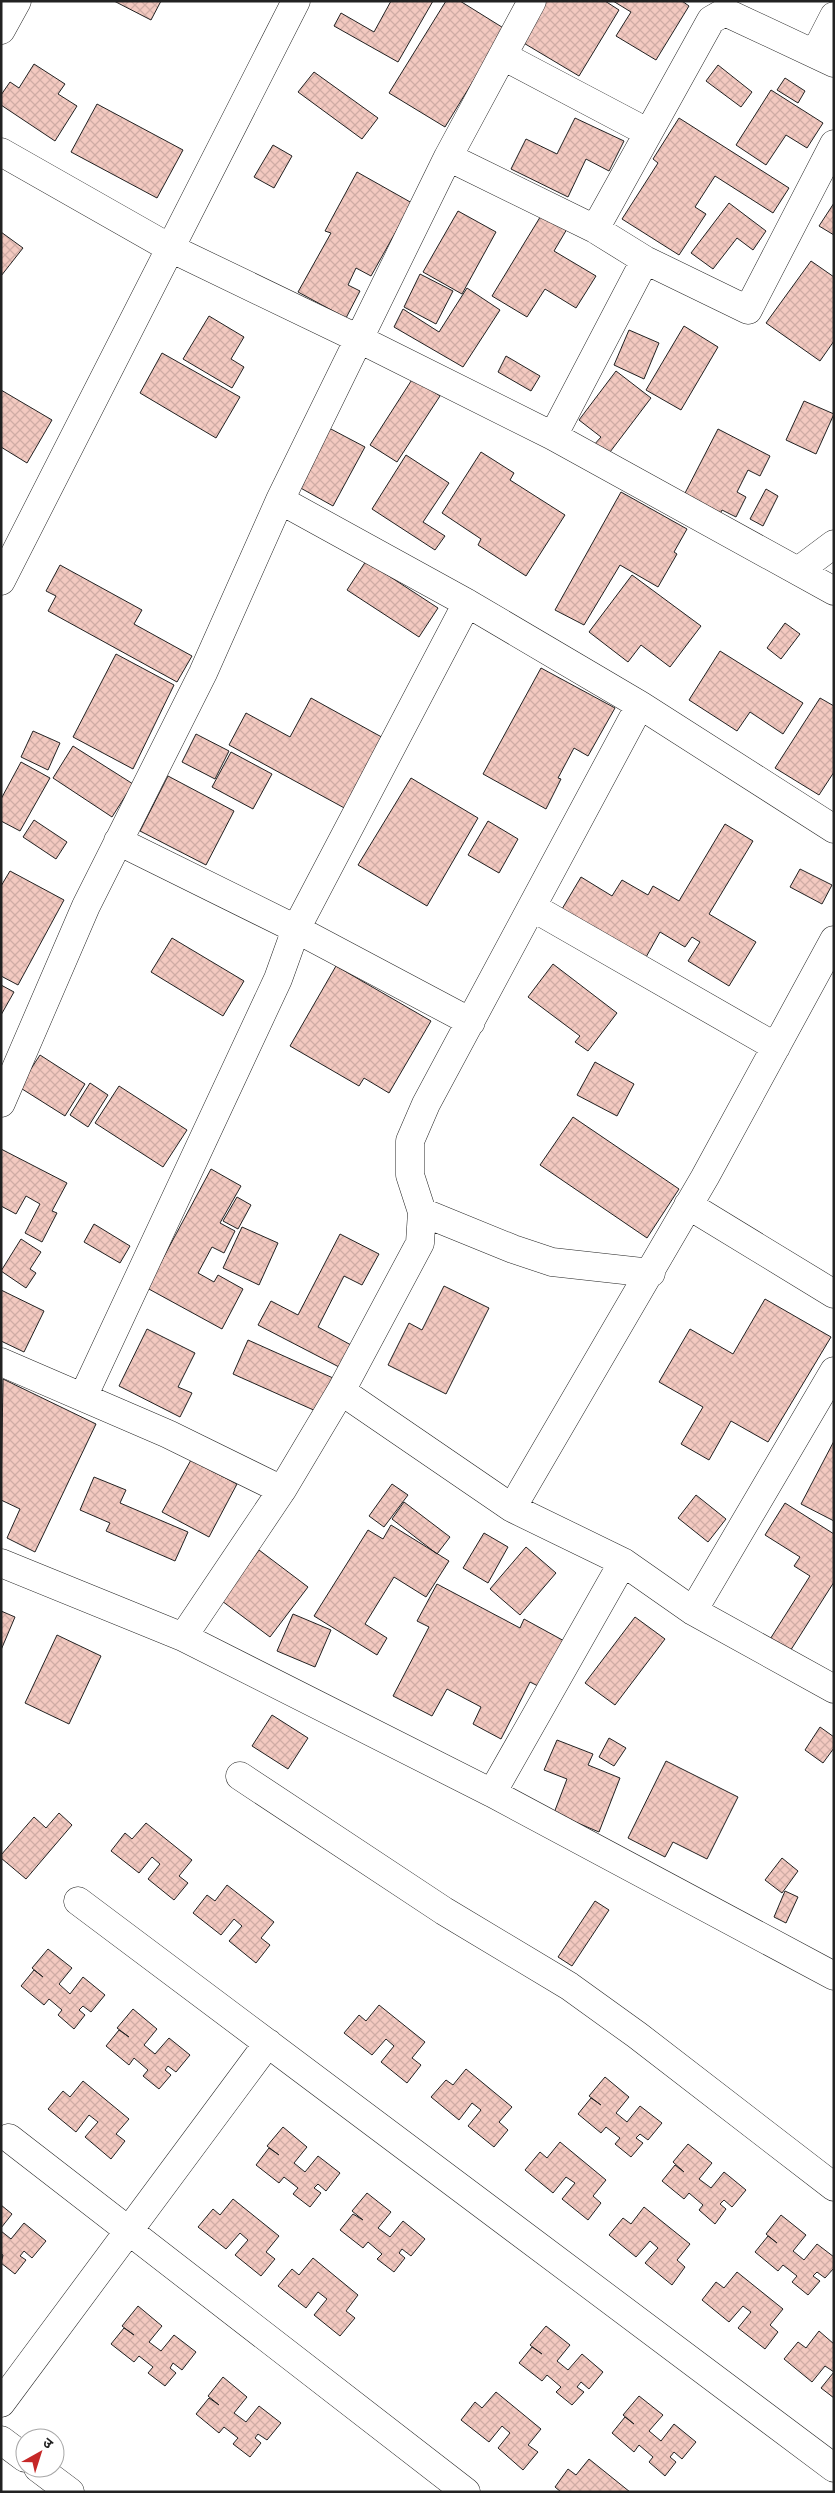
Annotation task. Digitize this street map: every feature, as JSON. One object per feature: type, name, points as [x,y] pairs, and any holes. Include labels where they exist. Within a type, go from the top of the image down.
[{"type":"street","points":[[1,30],[17,1]]},
{"type":"street","points":[[1,581],[296,1]]},
{"type":"street","points":[[1,1103],[86,906],[203,672],[280,500],[448,157],[532,1]]},
{"type":"street","points":[[594,229],[711,20],[725,12],[824,58],[834,16]]},
{"type":"street","points":[[503,56],[647,132]]},
{"type":"street","points":[[448,157],[594,229],[645,260],[748,310],[834,144]]},
{"type":"street","points":[[1,152],[170,248],[359,339],[553,436],[834,591]]},
{"type":"street","points":[[553,436],[645,260]]},
{"type":"street","points":[[280,500],[467,603],[640,705],[834,828]]},
{"type":"street","points":[[798,572],[834,544]]},
{"type":"street","points":[[83,1397],[278,979],[296,929],[467,603]]},
{"type":"street","points":[[183,1636],[282,1490],[341,1391],[420,1243],[422,1212],[410,1175],[410,1142],[426,1104],[640,705]]},
{"type":"street","points":[[118,841],[296,929],[471,1022]]},
{"type":"street","points":[[532,907],[776,1047]]},
{"type":"street","points":[[512,1508],[651,1273],[834,940]]},
{"type":"street","points":[[688,1205],[834,1294]]},
{"type":"street","points":[[422,1212],[513,1249],[552,1262],[651,1273]]},
{"type":"street","points":[[1,1362],[168,1434],[282,1490]]},
{"type":"street","points":[[693,1611],[834,1371]]},
{"type":"street","points":[[341,1391],[512,1508],[623,1562],[693,1611],[834,1689]]},
{"type":"street","points":[[492,1793],[623,1562]]},
{"type":"street","points":[[1,1564],[183,1636],[492,1793],[834,1976]]},
{"type":"street","points":[[240,1776],[444,1911],[569,1986],[637,2035],[834,2187]]},
{"type":"street","points":[[78,1901],[834,2468]]},
{"type":"street","points":[[1,2403],[268,2043]]},
{"type":"street","points":[[9,2138],[466,2492]]},
{"type":"street","points":[[1,2440],[15,2450]]},
{"type":"street","points":[[51,2478],[70,2492]]},
{"type":"building","points":[[114,1],[161,1],[151,20]]},
{"type":"building","points":[[391,1],[433,1],[398,62],[334,26],[341,13],[374,32]]},
{"type":"building","points":[[446,1],[460,1],[505,29],[445,127],[389,93]]},
{"type":"building","points":[[546,1],[605,1],[619,10],[579,76],[522,42]]},
{"type":"building","points":[[613,1],[682,1],[689,6],[656,60],[616,36],[631,12]]},
{"type":"building","points":[[34,64],[65,84],[58,94],[77,106],[55,141],[1,105],[1,95],[10,82],[19,88]]},
{"type":"building","points":[[718,65],[752,92],[741,107],[706,81]]},
{"type":"building","points":[[314,72],[378,118],[362,139],[298,92]]},
{"type":"building","points":[[785,78],[805,91],[798,103],[777,90]]},
{"type":"building","points":[[771,90],[823,123],[807,148],[786,135],[766,165],[736,145]]},
{"type":"building","points":[[97,104],[183,150],[157,198],[71,152]]},
{"type":"building","points":[[575,118],[624,141],[609,171],[586,159],[568,197],[511,169],[526,139],[557,154]]},
{"type":"building","points":[[679,118],[789,188],[773,213],[715,176],[695,207],[706,214],[679,255],[622,219],[658,163],[653,159]]},
{"type":"building","points":[[273,145],[292,156],[274,188],[254,177]]},
{"type":"building","points":[[357,172],[412,203],[371,276],[356,268],[348,285],[360,291],[346,318],[298,292],[331,233],[325,231]]},
{"type":"building","points":[[729,203],[766,231],[753,250],[737,238],[713,269],[691,253]]},
{"type":"building","points":[[834,203],[834,235],[819,226]]},
{"type":"building","points":[[458,211],[496,232],[462,294],[423,272]]},
{"type":"building","points":[[542,214],[567,229],[554,251],[596,276],[576,308],[545,289],[527,317],[492,296]]},
{"type":"building","points":[[1,232],[23,248],[1,276]]},
{"type":"building","points":[[811,261],[834,277],[834,341],[820,361],[766,323]]},
{"type":"building","points":[[420,274],[453,291],[436,324],[404,307]]},
{"type":"building","points":[[467,288],[500,310],[463,367],[394,327],[403,309],[439,332]]},
{"type":"building","points":[[209,316],[244,337],[231,359],[244,367],[232,388],[183,359]]},
{"type":"building","points":[[684,326],[718,347],[681,410],[646,390]]},
{"type":"building","points":[[629,330],[659,343],[644,379],[614,365]]},
{"type":"building","points":[[162,353],[240,397],[216,438],[140,393]]},
{"type":"building","points":[[506,356],[540,376],[531,391],[498,372]]},
{"type":"building","points":[[616,371],[651,398],[607,456],[593,446],[601,437],[579,420]]},
{"type":"building","points":[[413,378],[440,396],[397,462],[370,445]]},
{"type":"building","points":[[1,390],[52,420],[27,463],[1,447]]},
{"type":"building","points":[[804,401],[834,414],[816,454],[786,440]]},
{"type":"building","points":[[329,428],[365,447],[333,506],[297,486]]},
{"type":"building","points":[[718,429],[770,456],[760,476],[748,470],[737,492],[746,497],[736,517],[722,510],[719,516],[683,497]]},
{"type":"building","points":[[481,452],[514,473],[510,480],[565,515],[526,576],[478,545],[481,539],[442,513]]},
{"type":"building","points":[[406,455],[449,483],[423,522],[445,536],[435,550],[372,509]]},
{"type":"building","points":[[766,489],[778,496],[763,526],[750,519]]},
{"type":"building","points":[[621,492],[687,529],[674,552],[677,554],[658,587],[620,565],[584,625],[555,610]]},
{"type":"building","points":[[366,561],[438,608],[419,637],[347,590]]},
{"type":"building","points":[[60,565],[142,610],[134,624],[192,656],[177,682],[48,611],[56,596],[46,591]]},
{"type":"building","points":[[632,575],[701,626],[670,667],[641,645],[628,662],[589,632]]},
{"type":"building","points":[[785,623],[800,634],[781,659],[767,648]]},
{"type":"building","points":[[720,651],[803,703],[783,734],[750,712],[737,731],[689,700]]},
{"type":"building","points":[[116,654],[174,685],[133,769],[73,737]]},
{"type":"building","points":[[541,668],[615,708],[588,756],[574,748],[558,778],[561,779],[546,809],[483,774]]},
{"type":"building","points":[[311,698],[387,740],[348,810],[229,745],[246,713],[290,737]]},
{"type":"building","points":[[820,698],[834,706],[834,772],[819,795],[775,768]]},
{"type":"building","points":[[33,731],[60,743],[48,770],[21,757]]},
{"type":"building","points":[[196,734],[229,751],[215,779],[182,762]]},
{"type":"building","points":[[73,746],[133,784],[112,817],[53,778]]},
{"type":"building","points":[[231,752],[272,774],[253,809],[212,787]]},
{"type":"building","points":[[21,762],[50,778],[20,831],[1,821],[1,799]]},
{"type":"building","points":[[168,776],[234,811],[206,865],[140,831]]},
{"type":"building","points":[[411,778],[478,818],[427,906],[358,865]]},
{"type":"building","points":[[34,820],[67,842],[56,859],[23,837]]},
{"type":"building","points":[[488,821],[518,839],[499,873],[468,855]]},
{"type":"building","points":[[725,824],[753,841],[709,914],[756,942],[729,986],[688,961],[700,942],[692,937],[685,947],[660,932],[645,959],[562,909],[581,877],[612,896],[622,880],[648,895],[653,886],[679,901]]},
{"type":"building","points":[[800,869],[832,885],[822,904],[790,887]]},
{"type":"building","points":[[10,871],[64,900],[18,985],[1,976],[1,886]]},
{"type":"building","points":[[172,938],[244,981],[223,1016],[151,972]]},
{"type":"building","points":[[553,964],[617,1013],[588,1051],[575,1042],[580,1036],[528,997]]},
{"type":"building","points":[[336,966],[431,1021],[389,1093],[364,1078],[359,1086],[290,1046]]},
{"type":"building","points":[[1,985],[14,992],[1,1015]]},
{"type":"building","points":[[40,1055],[85,1084],[65,1116],[19,1087]]},
{"type":"building","points":[[595,1062],[634,1084],[617,1116],[577,1095]]},
{"type":"building","points":[[90,1083],[108,1095],[88,1127],[70,1115]]},
{"type":"building","points":[[119,1086],[187,1130],[163,1167],[95,1123]]},
{"type":"building","points":[[573,1117],[679,1189],[647,1238],[540,1165]]},
{"type":"building","points":[[1,1149],[67,1183],[52,1211],[57,1213],[42,1242],[25,1233],[40,1204],[26,1196],[16,1214],[1,1206]]},
{"type":"building","points":[[211,1169],[241,1186],[220,1223],[235,1231],[224,1253],[212,1247],[198,1273],[214,1282],[218,1275],[243,1289],[222,1329],[147,1288]]},
{"type":"building","points":[[237,1197],[251,1205],[238,1229],[223,1221]]},
{"type":"building","points":[[94,1224],[130,1246],[120,1263],[84,1242]]},
{"type":"building","points":[[242,1227],[278,1243],[259,1285],[223,1268]]},
{"type":"building","points":[[340,1234],[379,1254],[362,1285],[344,1276],[318,1327],[351,1345],[339,1367],[258,1325],[271,1301],[298,1315]]},
{"type":"building","points":[[21,1239],[41,1252],[30,1269],[36,1273],[26,1288],[1,1271]]},
{"type":"building","points":[[444,1286],[489,1308],[446,1394],[388,1365],[409,1323],[422,1330]]},
{"type":"building","points":[[1,1290],[44,1311],[24,1352],[1,1341]]},
{"type":"building","points":[[765,1299],[831,1337],[768,1442],[731,1421],[709,1460],[681,1444],[703,1407],[659,1382],[690,1329],[733,1354]]},
{"type":"building","points":[[147,1329],[195,1353],[178,1387],[192,1393],[180,1417],[119,1386]]},
{"type":"building","points":[[248,1340],[333,1378],[318,1412],[233,1374]]},
{"type":"building","points":[[3,1379],[96,1424],[35,1552],[7,1538],[20,1509],[1,1500]]},
{"type":"building","points":[[834,1441],[834,1521],[801,1504]]},
{"type":"building","points":[[191,1460],[237,1484],[209,1537],[162,1512]]},
{"type":"building","points":[[94,1477],[126,1490],[120,1503],[188,1532],[175,1561],[106,1531],[110,1523],[80,1510]]},
{"type":"building","points":[[392,1484],[408,1495],[384,1527],[369,1516]]},
{"type":"building","points":[[696,1495],[726,1519],[708,1542],[678,1518]]},
{"type":"building","points":[[404,1502],[450,1537],[437,1554],[392,1519]]},
{"type":"building","points":[[785,1503],[834,1534],[834,1582],[787,1656],[767,1644],[810,1576],[794,1566],[800,1557],[765,1535]]},
{"type":"building","points":[[391,1525],[449,1561],[426,1597],[394,1577],[365,1624],[387,1638],[377,1655],[314,1616],[368,1530],[383,1539]]},
{"type":"building","points":[[484,1533],[508,1547],[488,1583],[463,1568]]},
{"type":"building","points":[[526,1547],[556,1573],[520,1615],[490,1589]]},
{"type":"building","points":[[259,1550],[308,1587],[270,1637],[222,1601]]},
{"type":"building","points":[[437,1584],[520,1628],[524,1619],[566,1642],[542,1688],[530,1682],[501,1739],[473,1724],[481,1707],[447,1689],[432,1716],[393,1696],[429,1627],[417,1621]]},
{"type":"building","points":[[1,1611],[15,1617],[1,1650]]},
{"type":"building","points":[[293,1614],[331,1630],[315,1667],[277,1651]]},
{"type":"building","points":[[635,1617],[665,1639],[615,1705],[585,1683]]},
{"type":"building","points":[[57,1635],[101,1656],[69,1724],[25,1703]]},
{"type":"building","points":[[272,1715],[308,1738],[288,1769],[252,1746]]},
{"type":"building","points":[[820,1727],[834,1737],[834,1748],[823,1763],[805,1750]]},
{"type":"building","points":[[609,1738],[626,1748],[614,1766],[599,1757]]},
{"type":"building","points":[[557,1740],[593,1754],[588,1765],[620,1778],[599,1832],[554,1813],[567,1779],[544,1770]]},
{"type":"building","points":[[666,1761],[738,1797],[707,1859],[673,1842],[665,1857],[628,1838]]},
{"type":"building","points":[[59,1813],[72,1825],[26,1879],[1,1858],[1,1855],[34,1817],[46,1828]]},
{"type":"building","points":[[146,1823],[192,1860],[179,1876],[188,1883],[174,1900],[148,1879],[160,1864],[152,1857],[139,1873],[111,1851],[125,1833],[132,1839]]},
{"type":"building","points":[[782,1858],[798,1871],[782,1893],[765,1880]]},
{"type":"building","points":[[227,1885],[274,1922],[261,1938],[270,1945],[256,1963],[229,1941],[242,1926],[234,1919],[221,1935],[193,1913],[207,1895],[215,1901]]},
{"type":"building","points":[[785,1891],[798,1897],[786,1923],[774,1917]]},
{"type":"building","points":[[595,1901],[609,1910],[572,1966],[558,1957]]},
{"type":"building","points":[[48,1949],[72,1968],[59,1984],[70,1994],[83,1977],[105,1995],[91,2012],[83,2006],[79,2010],[85,2015],[74,2029],[58,2015],[62,2010],[49,1999],[44,2005],[21,1986],[34,1970],[43,1977],[32,1968]]},
{"type":"building","points":[[379,2005],[425,2042],[412,2058],[421,2065],[407,2083],[381,2062],[394,2046],[386,2039],[372,2055],[344,2033],[359,2015],[366,2021]]},
{"type":"building","points":[[133,2009],[157,2029],[144,2045],[155,2054],[169,2038],[190,2055],[176,2072],[168,2066],[165,2070],[171,2075],[159,2089],[143,2076],[148,2070],[134,2058],[129,2065],[106,2046],[119,2030],[129,2037],[117,2028]]},
{"type":"building","points":[[466,2069],[512,2107],[499,2122],[508,2130],[494,2147],[468,2126],[481,2110],[472,2103],[459,2120],[431,2097],[446,2080],[453,2085]]},
{"type":"building","points":[[605,2077],[629,2097],[616,2113],[627,2122],[640,2106],[662,2123],[648,2140],[640,2134],[636,2138],[643,2143],[631,2157],[615,2144],[620,2138],[606,2127],[601,2133],[578,2114],[591,2098],[601,2105],[589,2096]]},
{"type":"building","points":[[83,2081],[129,2119],[116,2134],[125,2141],[111,2159],[85,2137],[98,2122],[89,2115],[76,2132],[48,2109],[63,2091],[70,2097]]},
{"type":"building","points":[[283,2127],[307,2147],[294,2163],[305,2172],[318,2156],[340,2173],[326,2191],[318,2184],[314,2188],[321,2193],[310,2207],[293,2194],[298,2188],[284,2177],[279,2183],[256,2165],[269,2148],[279,2155],[267,2146]]},
{"type":"building","points":[[560,2142],[606,2180],[593,2196],[601,2203],[588,2220],[562,2199],[575,2183],[566,2177],[553,2193],[525,2170],[540,2152],[547,2158]]},
{"type":"building","points":[[688,2144],[712,2163],[699,2179],[711,2188],[724,2172],[746,2190],[732,2207],[724,2200],[720,2204],[726,2209],[715,2224],[699,2210],[703,2205],[689,2193],[684,2199],[662,2181],[675,2165],[684,2172],[673,2162]]},
{"type":"building","points":[[367,2193],[391,2212],[378,2228],[390,2237],[403,2221],[425,2239],[411,2256],[402,2249],[399,2253],[405,2258],[394,2272],[377,2259],[382,2254],[368,2242],[363,2248],[340,2230],[353,2214],[363,2220],[352,2211]]},
{"type":"building","points":[[233,2199],[279,2236],[266,2252],[275,2259],[261,2276],[235,2255],[248,2240],[240,2233],[226,2249],[198,2227],[213,2209],[220,2215]]},
{"type":"building","points":[[1,2205],[12,2214],[1,2228]]},
{"type":"building","points":[[644,2207],[690,2244],[677,2260],[685,2267],[672,2285],[645,2263],[658,2248],[650,2241],[636,2257],[609,2235],[623,2218],[631,2224]]},
{"type":"building","points":[[781,2215],[806,2235],[793,2251],[804,2260],[817,2244],[834,2257],[834,2268],[825,2278],[817,2272],[813,2276],[820,2281],[808,2295],[792,2282],[797,2276],[783,2265],[778,2271],[755,2252],[768,2236],[777,2243],[766,2234]]},
{"type":"building","points":[[24,2223],[46,2241],[32,2258],[24,2251],[20,2256],[26,2260],[15,2274],[1,2263],[3,2255],[1,2254],[1,2231],[11,2239]]},
{"type":"building","points":[[313,2258],[358,2295],[346,2311],[355,2318],[340,2336],[314,2315],[327,2299],[318,2292],[306,2308],[278,2286],[292,2269],[299,2275]]},
{"type":"building","points":[[737,2272],[783,2309],[770,2325],[778,2332],[765,2349],[738,2328],[751,2312],[743,2306],[729,2322],[702,2300],[716,2282],[724,2288]]},
{"type":"building","points":[[138,2306],[162,2326],[149,2342],[161,2351],[174,2335],[196,2352],[182,2370],[173,2363],[170,2368],[176,2373],[165,2386],[148,2373],[153,2367],[139,2356],[134,2362],[111,2344],[124,2328],[134,2335],[122,2326]]},
{"type":"building","points":[[546,2326],[570,2345],[557,2361],[568,2370],[582,2354],[603,2372],[589,2389],[581,2382],[577,2387],[584,2392],[572,2405],[556,2392],[561,2387],[547,2375],[542,2381],[519,2363],[532,2347],[542,2354],[530,2345]]},
{"type":"building","points":[[819,2331],[834,2344],[834,2372],[825,2366],[812,2382],[784,2359],[798,2342],[806,2348]]},
{"type":"building","points":[[834,2372],[834,2398],[821,2388]]},
{"type":"building","points":[[223,2377],[247,2397],[234,2413],[246,2422],[259,2406],[281,2423],[267,2440],[258,2434],[255,2438],[261,2443],[250,2457],[233,2444],[238,2438],[224,2427],[219,2433],[196,2414],[209,2398],[219,2405],[208,2396]]},
{"type":"building","points":[[496,2392],[541,2429],[528,2445],[538,2452],[523,2470],[498,2448],[510,2433],[502,2426],[489,2442],[461,2420],[475,2402],[482,2408]]},
{"type":"building","points":[[639,2396],[663,2415],[649,2431],[661,2441],[674,2424],[696,2442],[682,2459],[674,2452],[670,2457],[676,2462],[665,2476],[649,2462],[653,2457],[639,2445],[634,2452],[612,2433],[625,2417],[634,2424],[623,2415]]},
{"type":"building","points":[[589,2459],[630,2492],[561,2492],[555,2487],[568,2469],[576,2475]]}]
